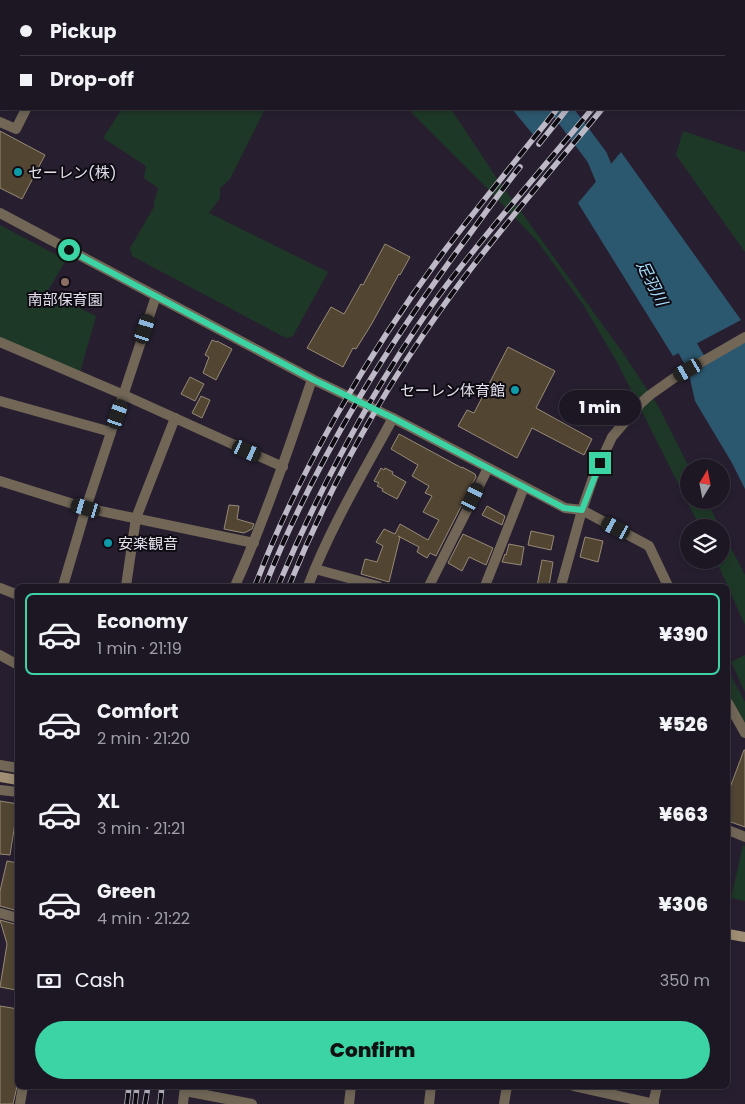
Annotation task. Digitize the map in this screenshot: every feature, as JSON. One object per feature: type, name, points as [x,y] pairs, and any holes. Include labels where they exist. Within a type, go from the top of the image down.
[{"type":"main road","points":[[0,777],[15,780]]},
{"type":"main road","points":[[730,934],[745,937]]},
{"type":"street","points":[[0,122],[16,129],[26,110]]},
{"type":"street","points":[[0,213],[312,379],[393,418],[564,508],[582,510],[649,546],[667,584]]},
{"type":"street","points":[[64,584],[86,508],[156,296]]},
{"type":"street","points":[[563,584],[582,510],[606,448],[618,430],[650,395],[674,378],[745,337]]},
{"type":"street","points":[[0,342],[124,395],[283,467]]},
{"type":"street","points":[[236,584],[283,467],[312,379]]},
{"type":"street","points":[[0,401],[111,432]]},
{"type":"street","points":[[126,584],[136,518],[174,418]]},
{"type":"street","points":[[309,584],[352,493],[393,418]]},
{"type":"street","points":[[430,584],[488,468]]},
{"type":"street","points":[[0,481],[86,508],[254,543]]},
{"type":"street","points":[[486,584],[524,487]]},
{"type":"street","points":[[315,569],[371,584]]},
{"type":"street","points":[[0,588],[15,594]]},
{"type":"street","points":[[0,655],[15,663]]},
{"type":"street","points":[[730,707],[745,733]]},
{"type":"street","points":[[0,765],[15,768]]},
{"type":"street","points":[[0,790],[15,792]]},
{"type":"street","points":[[730,831],[745,837]]},
{"type":"street","points":[[0,913],[15,917]]},
{"type":"street","points":[[20,1104],[22,1089]]},
{"type":"street","points":[[183,1104],[185,1089]]},
{"type":"street","points":[[189,1089],[252,1104]]},
{"type":"street","points":[[348,1104],[350,1089]]},
{"type":"street","points":[[429,1104],[431,1089]]},
{"type":"street","points":[[504,1104],[506,1089]]},
{"type":"street","points":[[587,1089],[654,1104],[656,1089]]},
{"type":"green space","points":[[121,110],[264,110],[230,179],[220,188],[220,198],[209,213],[328,272],[293,336],[286,338],[132,256],[130,248],[154,207],[158,188],[144,178],[146,166],[103,138]]},
{"type":"green space","points":[[409,110],[452,110],[496,177],[623,353],[658,406],[685,459],[680,459],[680,487],[617,362],[584,306],[538,242]]},
{"type":"green space","points":[[683,131],[745,152],[745,252],[676,155]]},
{"type":"green space","points":[[0,225],[66,260],[47,292],[96,316],[79,376],[0,339]]},
{"type":"green space","points":[[691,509],[711,509],[716,519],[696,519]]},
{"type":"green space","points":[[730,546],[745,575],[745,625],[730,591],[730,584],[727,584],[720,569],[730,569]]},
{"type":"green space","points":[[745,655],[745,692],[731,662]]},
{"type":"green space","points":[[730,674],[745,702],[745,723],[730,697]]},
{"type":"green space","points":[[743,845],[745,846],[745,901],[731,898]]},
{"type":"water","points":[[513,110],[556,110],[535,137]]},
{"type":"water","points":[[621,152],[741,320],[673,356],[578,203]]},
{"type":"water","points":[[745,342],[745,489],[730,459],[695,401],[689,374]]},
{"type":"building","name":"セーレン(株)","points":[[0,131],[45,155],[22,199],[0,188]]},
{"type":"building","points":[[385,244],[410,257],[371,325],[356,349],[353,348],[343,367],[307,348],[331,307],[344,314],[361,284],[363,285]]},
{"type":"building","points":[[212,340],[232,349],[216,380],[203,373],[209,357],[205,355]]},
{"type":"building","name":"セーレン体育館","points":[[508,347],[555,371],[536,408],[592,439],[584,455],[532,428],[517,458],[458,426],[467,410],[474,413]]},
{"type":"building","points":[[190,377],[204,384],[195,401],[181,394]]},
{"type":"building","points":[[201,396],[210,400],[202,418],[192,413]]},
{"type":"building","points":[[399,434],[475,474],[476,477],[436,556],[430,553],[427,558],[417,552],[419,547],[400,537],[389,582],[361,574],[365,559],[377,562],[383,546],[376,542],[384,529],[395,534],[400,524],[428,540],[439,520],[423,512],[432,496],[425,493],[429,486],[412,476],[418,465],[391,449]]},
{"type":"building","points":[[381,468],[393,472],[392,474],[406,482],[397,499],[382,491],[383,489],[377,486],[379,483],[374,481]]},
{"type":"building","points":[[229,505],[239,506],[237,519],[254,524],[252,529],[244,533],[224,529]]},
{"type":"building","points":[[487,506],[505,516],[502,525],[482,515]]},
{"type":"building","points":[[531,531],[554,536],[551,550],[528,545]]},
{"type":"building","points":[[463,534],[493,548],[486,565],[469,557],[462,571],[448,563]]},
{"type":"building","points":[[585,537],[603,541],[598,562],[580,557]]},
{"type":"building","points":[[509,544],[524,547],[521,565],[502,562]]},
{"type":"building","points":[[542,560],[553,562],[549,584],[537,584]]},
{"type":"building","points":[[745,750],[745,827],[730,822],[730,788]]},
{"type":"building","points":[[0,801],[15,804],[15,823],[10,855],[0,854]]},
{"type":"building","points":[[7,861],[15,862],[15,910],[0,906],[0,891]]},
{"type":"building","points":[[0,920],[15,924],[15,990],[0,987],[7,944]]},
{"type":"building","points":[[0,1006],[15,1008],[16,1089],[13,1104],[0,1104]]},
{"type":"waterway","name":"足羽川","points":[[562,110],[597,157],[614,198]]},
{"type":"waterway","name":"足羽川","points":[[673,323],[709,385]]},
{"type":"railway","points":[[256,584],[292,499],[337,414],[362,372],[442,254],[556,110]]},
{"type":"railway","points":[[539,144],[566,110]]},
{"type":"railway","points":[[279,584],[311,513],[348,441],[410,338],[466,260],[591,110]]},
{"type":"railway","points":[[290,584],[320,515],[356,445],[417,344],[478,260],[601,110]]},
{"type":"railway","points":[[266,584],[307,492],[357,402],[412,315],[520,167]]},
{"type":"railway","points":[[127,1104],[129,1089]]},
{"type":"railway","points":[[135,1104],[137,1089]]},
{"type":"railway","points":[[145,1104],[148,1089]]},
{"type":"railway","points":[[160,1104],[162,1089]]},
{"type":"place","name":"セーレン(株)","points":[[18,172]]},
{"type":"place","name":"南部保育園","points":[[65,282]]},
{"type":"place","name":"セーレン体育館","points":[[515,390]]},
{"type":"place","name":"安楽観音","points":[[108,543]]},
{"type":"route","points":[[69,250],[312,379],[393,418],[564,508],[582,510],[600,463]]}]
